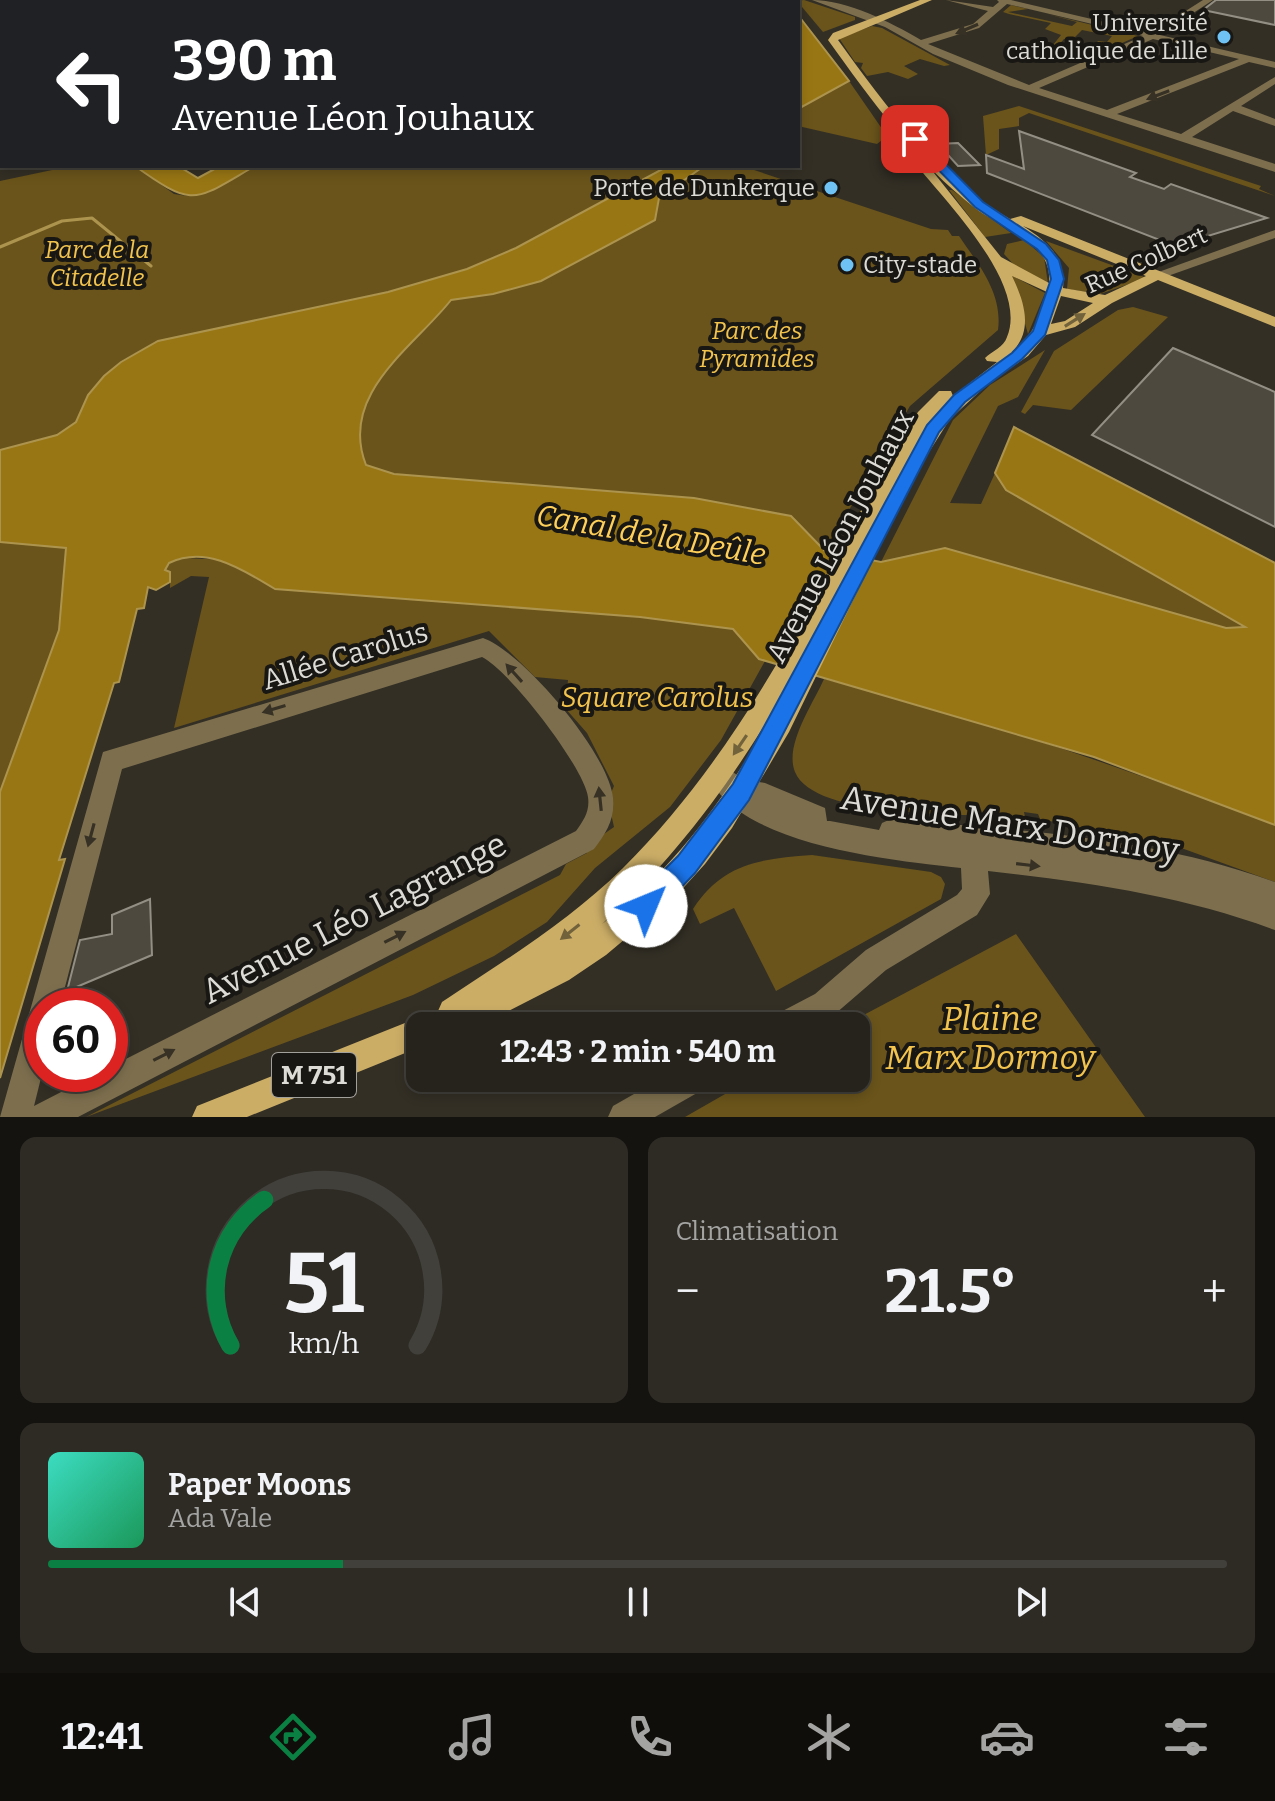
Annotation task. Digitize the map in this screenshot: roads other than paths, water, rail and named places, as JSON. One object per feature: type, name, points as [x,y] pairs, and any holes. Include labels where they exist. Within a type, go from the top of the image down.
[{"type":"main road","points":[[829,37],[922,0]]},
{"type":"main road","points":[[873,19],[928,0]]},
{"type":"main road","name":"Avenue Léon Jouhaux","points":[[829,37],[885,106],[979,205],[1028,236],[1048,253],[1056,266],[1054,291],[1040,332],[1026,348],[970,389],[940,418],[877,515]]},
{"type":"main road","name":"Avenue Léon Jouhaux","points":[[450,1012],[555,943],[611,898],[730,783],[768,720],[877,515],[924,416],[954,386],[1004,350],[1015,337],[1018,322],[1014,295],[991,253],[829,37]]},
{"type":"main road","points":[[979,205],[1275,322]]},
{"type":"main road","points":[[991,253],[1003,241],[1028,236],[1084,247]]},
{"type":"main road","name":"Avenue Léon Jouhaux","points":[[991,253],[1023,278],[1054,291],[1107,300]]},
{"type":"main road","name":"Rue Colbert","points":[[1040,332],[1070,324],[1107,300],[1160,274]]},
{"type":"main road","points":[[1124,291],[1177,292],[1238,308]]},
{"type":"main road","name":"Avenue Léon Jouhaux","points":[[470,1012],[530,987],[594,947],[668,885],[720,822],[730,783]]},
{"type":"main road","name":"M 751","points":[[208,1117],[406,1038]]},
{"type":"street","points":[[816,0],[873,19],[920,43],[1029,89],[1275,168]]},
{"type":"street","points":[[950,0],[994,10]]},
{"type":"street","points":[[920,43],[970,28],[1004,0],[1275,65]]},
{"type":"street","points":[[1029,89],[1152,36],[1209,0]]},
{"type":"street","points":[[1107,114],[1248,59]]},
{"type":"street","points":[[1183,138],[1275,80]]},
{"type":"street","points":[[1233,107],[1275,123]]},
{"type":"street","name":"Rue Colbert","points":[[1160,274],[1272,237]]},
{"type":"street","name":"Allée Carolus","points":[[50,988],[112,760],[483,647],[495,652],[567,730]]},
{"type":"street","name":"Avenue Léo Lagrange","points":[[45,1117],[592,834],[600,820],[602,795],[567,730]]},
{"type":"street","name":"Avenue Marx Dormoy","points":[[730,783],[757,809],[773,818],[819,831],[974,849],[1156,880],[1238,902],[1275,916]]},
{"type":"street","points":[[811,1012],[825,1004],[876,960],[967,905],[976,894],[974,849]]},
{"type":"street","name":"Avenue Marx Dormoy","points":[[974,849],[1096,849],[1158,859],[1225,876],[1275,896]]},
{"type":"street","points":[[15,1117],[24,1084]]},
{"type":"street","points":[[624,1117],[668,1092]]},
{"type":"water","points":[[800,18],[849,81],[800,108]]},
{"type":"water","points":[[138,168],[181,168],[198,178],[216,168],[252,168],[219,187],[195,195],[183,194]]},
{"type":"water","name":"Canal de la Deûle","points":[[664,168],[701,168],[659,198],[655,220],[541,281],[493,294],[451,300],[400,354],[371,394],[362,416],[360,439],[366,465],[394,474],[694,498],[791,516],[825,551],[881,562],[945,548],[1226,628],[1245,627],[1006,490],[995,473],[1014,427],[1275,563],[1275,825],[1094,757],[759,659],[733,629],[640,617],[275,589],[224,562],[211,558],[183,558],[169,563],[165,570],[170,572],[170,582],[156,590],[148,587],[144,608],[137,609],[119,682],[114,683],[59,860],[65,859],[27,988],[24,988],[0,1078],[0,792],[59,630],[66,548],[0,542],[0,450],[57,435],[76,422],[88,395],[104,376],[121,362],[158,341],[388,292],[467,269],[516,248]]},
{"type":"waterway","points":[[0,247],[62,221],[92,218],[151,266]]},
{"type":"place","name":"Université catholique de Lille","points":[[1224,37]]},
{"type":"place","name":"Porte de Dunkerque","points":[[831,188]]},
{"type":"place","name":"City-stade","points":[[847,265]]},
{"type":"park label","name":"Parc de la Citadelle","points":[[97,264]]},
{"type":"park label","name":"Parc des Pyramides","points":[[757,345]]},
{"type":"park label","name":"Square Carolus","points":[[657,697]]},
{"type":"park label","name":"Plaine Marx Dormoy","points":[[990,1038]]}]
